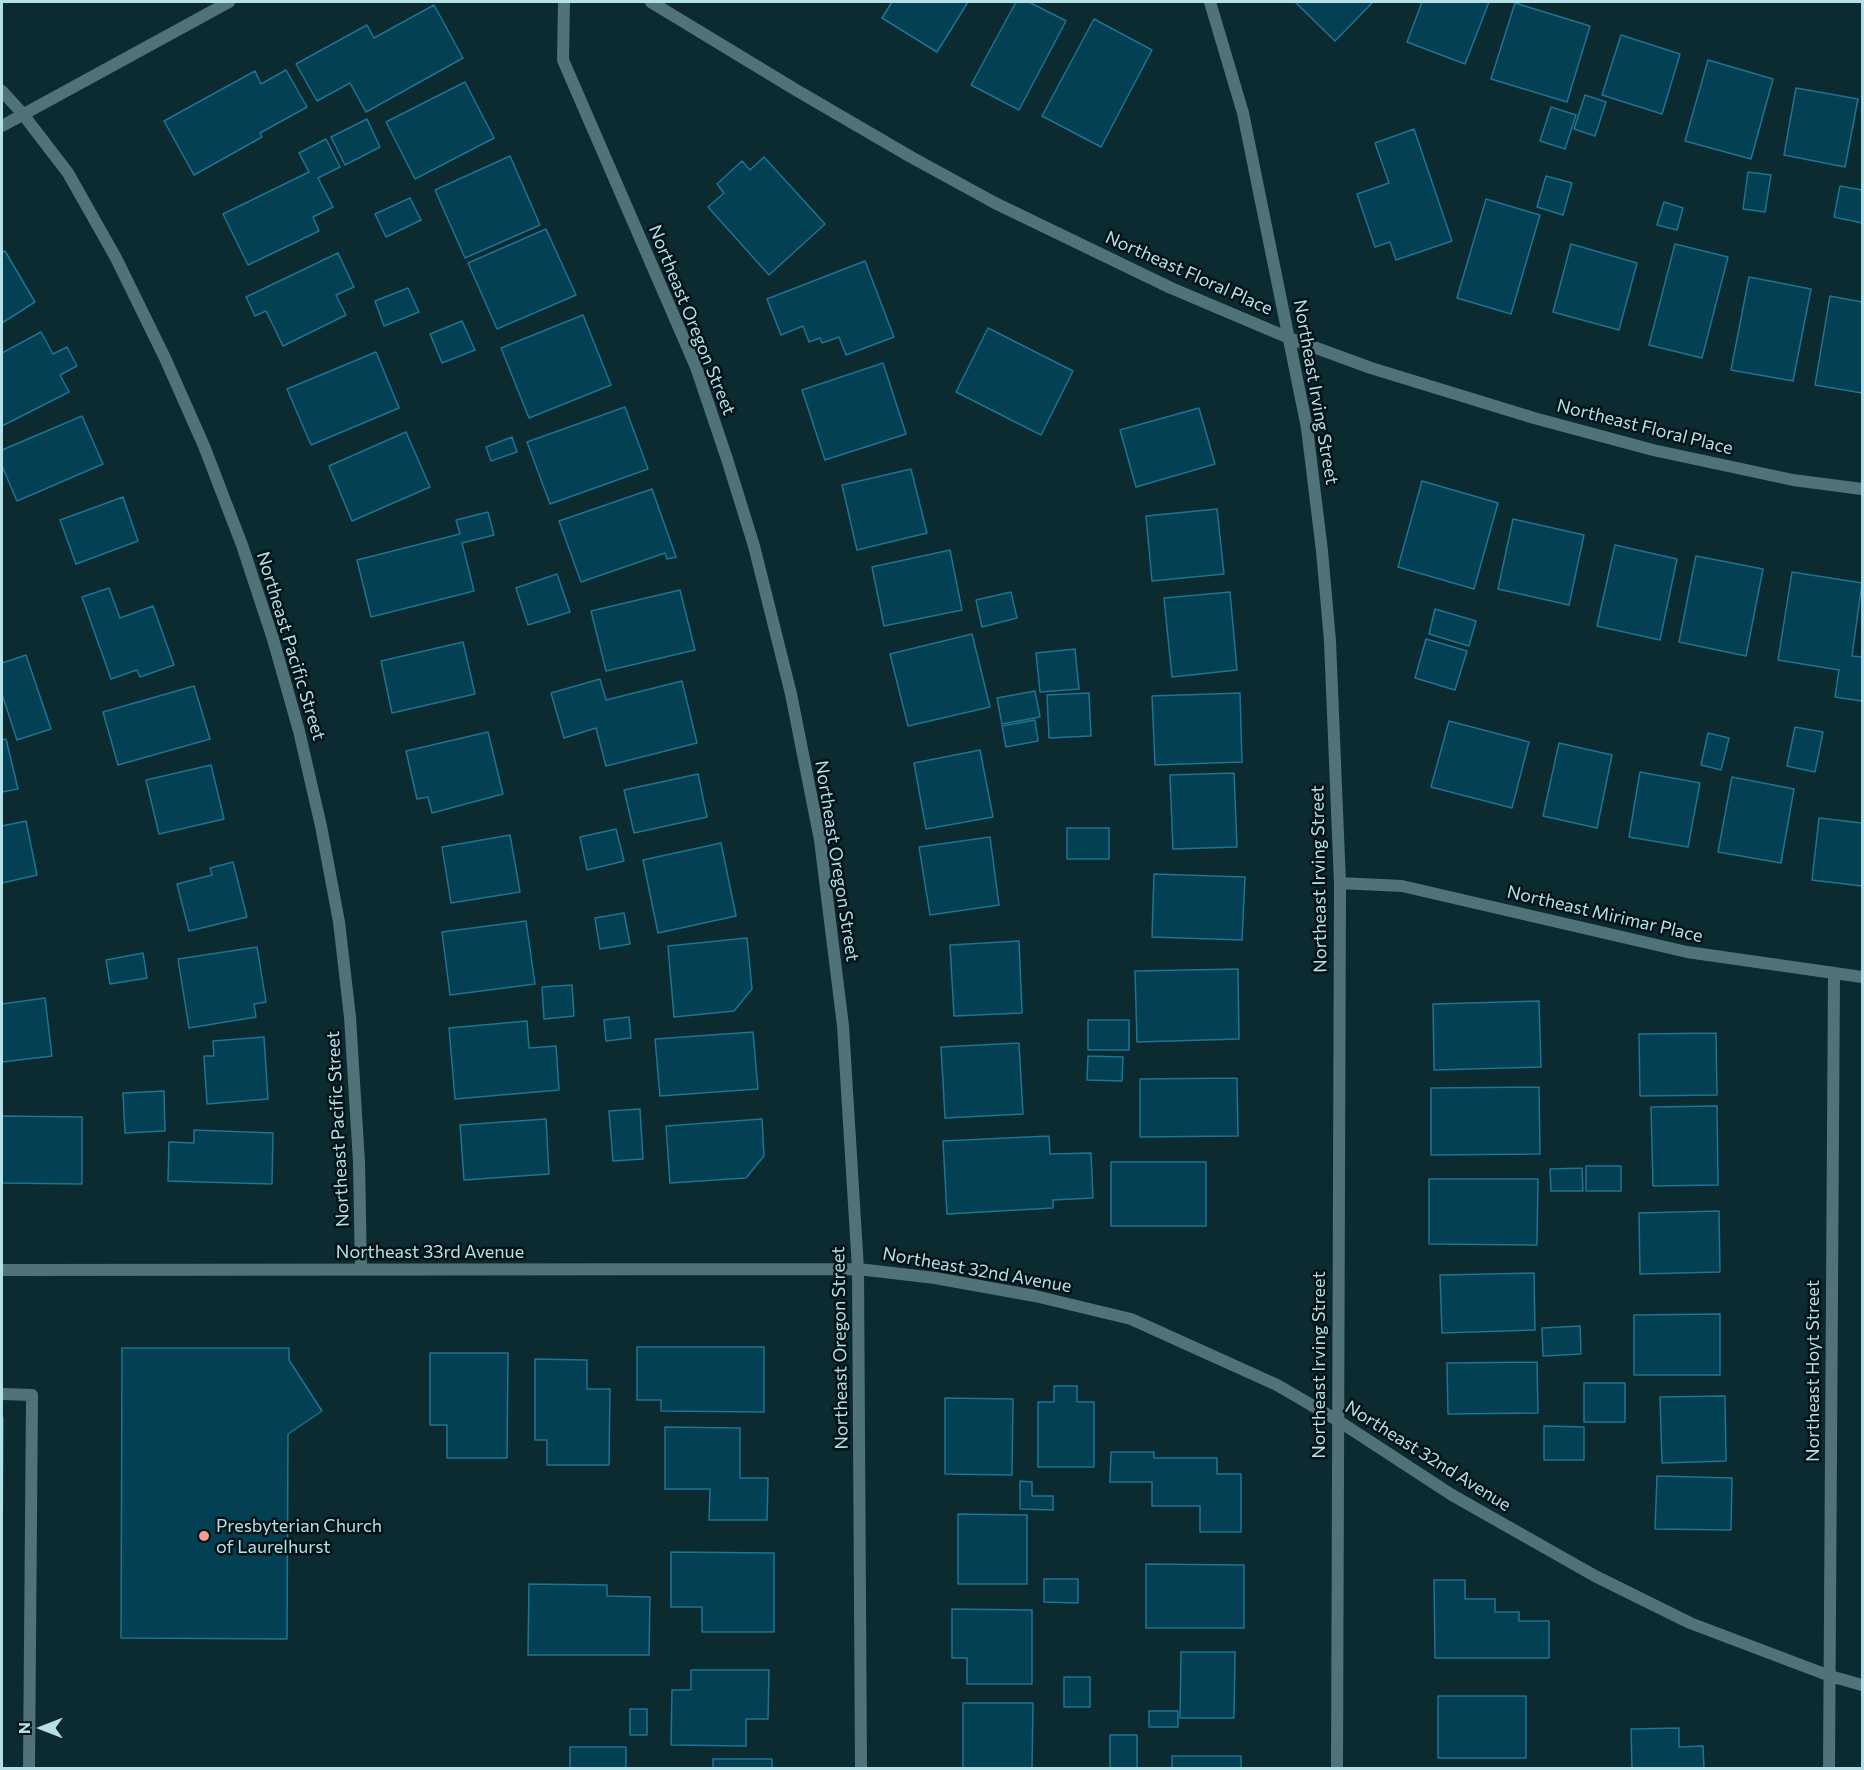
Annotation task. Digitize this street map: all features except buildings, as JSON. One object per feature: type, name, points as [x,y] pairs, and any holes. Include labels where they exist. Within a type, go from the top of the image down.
[{"type":"street","points":[[2,126],[22,113],[229,2]]},
{"type":"street","name":"Northeast Oregon Street","points":[[564,2],[563,60],[696,367],[728,459],[754,546],[791,694],[820,840],[843,1026],[858,1269],[861,1768]]},
{"type":"street","name":"Northeast Floral Place","points":[[651,2],[806,96],[911,157],[995,202],[1171,288],[1289,339],[1371,368],[1653,450],[1793,480],[1863,489]]},
{"type":"street","name":"Northeast Irving Street","points":[[1210,2],[1243,113],[1307,428],[1330,641],[1340,883],[1337,1768]]},
{"type":"street","name":"Northeast Pacific Street","points":[[2,91],[68,173],[116,258],[165,358],[208,457],[242,546],[273,639],[299,731],[321,826],[339,922],[351,1028],[359,1162],[361,1270]]},
{"type":"street","name":"Northeast Mirimar Place","points":[[1340,883],[1402,886],[1687,952],[1863,977]]},
{"type":"street","name":"Northeast Hoyt Street","points":[[1829,1768],[1834,974]]},
{"type":"street","name":"Northeast 33rd Avenue","points":[[2,1270],[858,1269]]},
{"type":"street","name":"Northeast 32nd Avenue","points":[[858,1269],[935,1278],[1024,1294],[1131,1319],[1277,1384],[1452,1495],[1595,1576],[1690,1623],[1830,1676],[1863,1685]]},
{"type":"street","points":[[2,1394],[32,1395],[30,1768]]},
{"type":"place","name":"Presbyterian Church of Laurelhurst","points":[[204,1536]]}]
